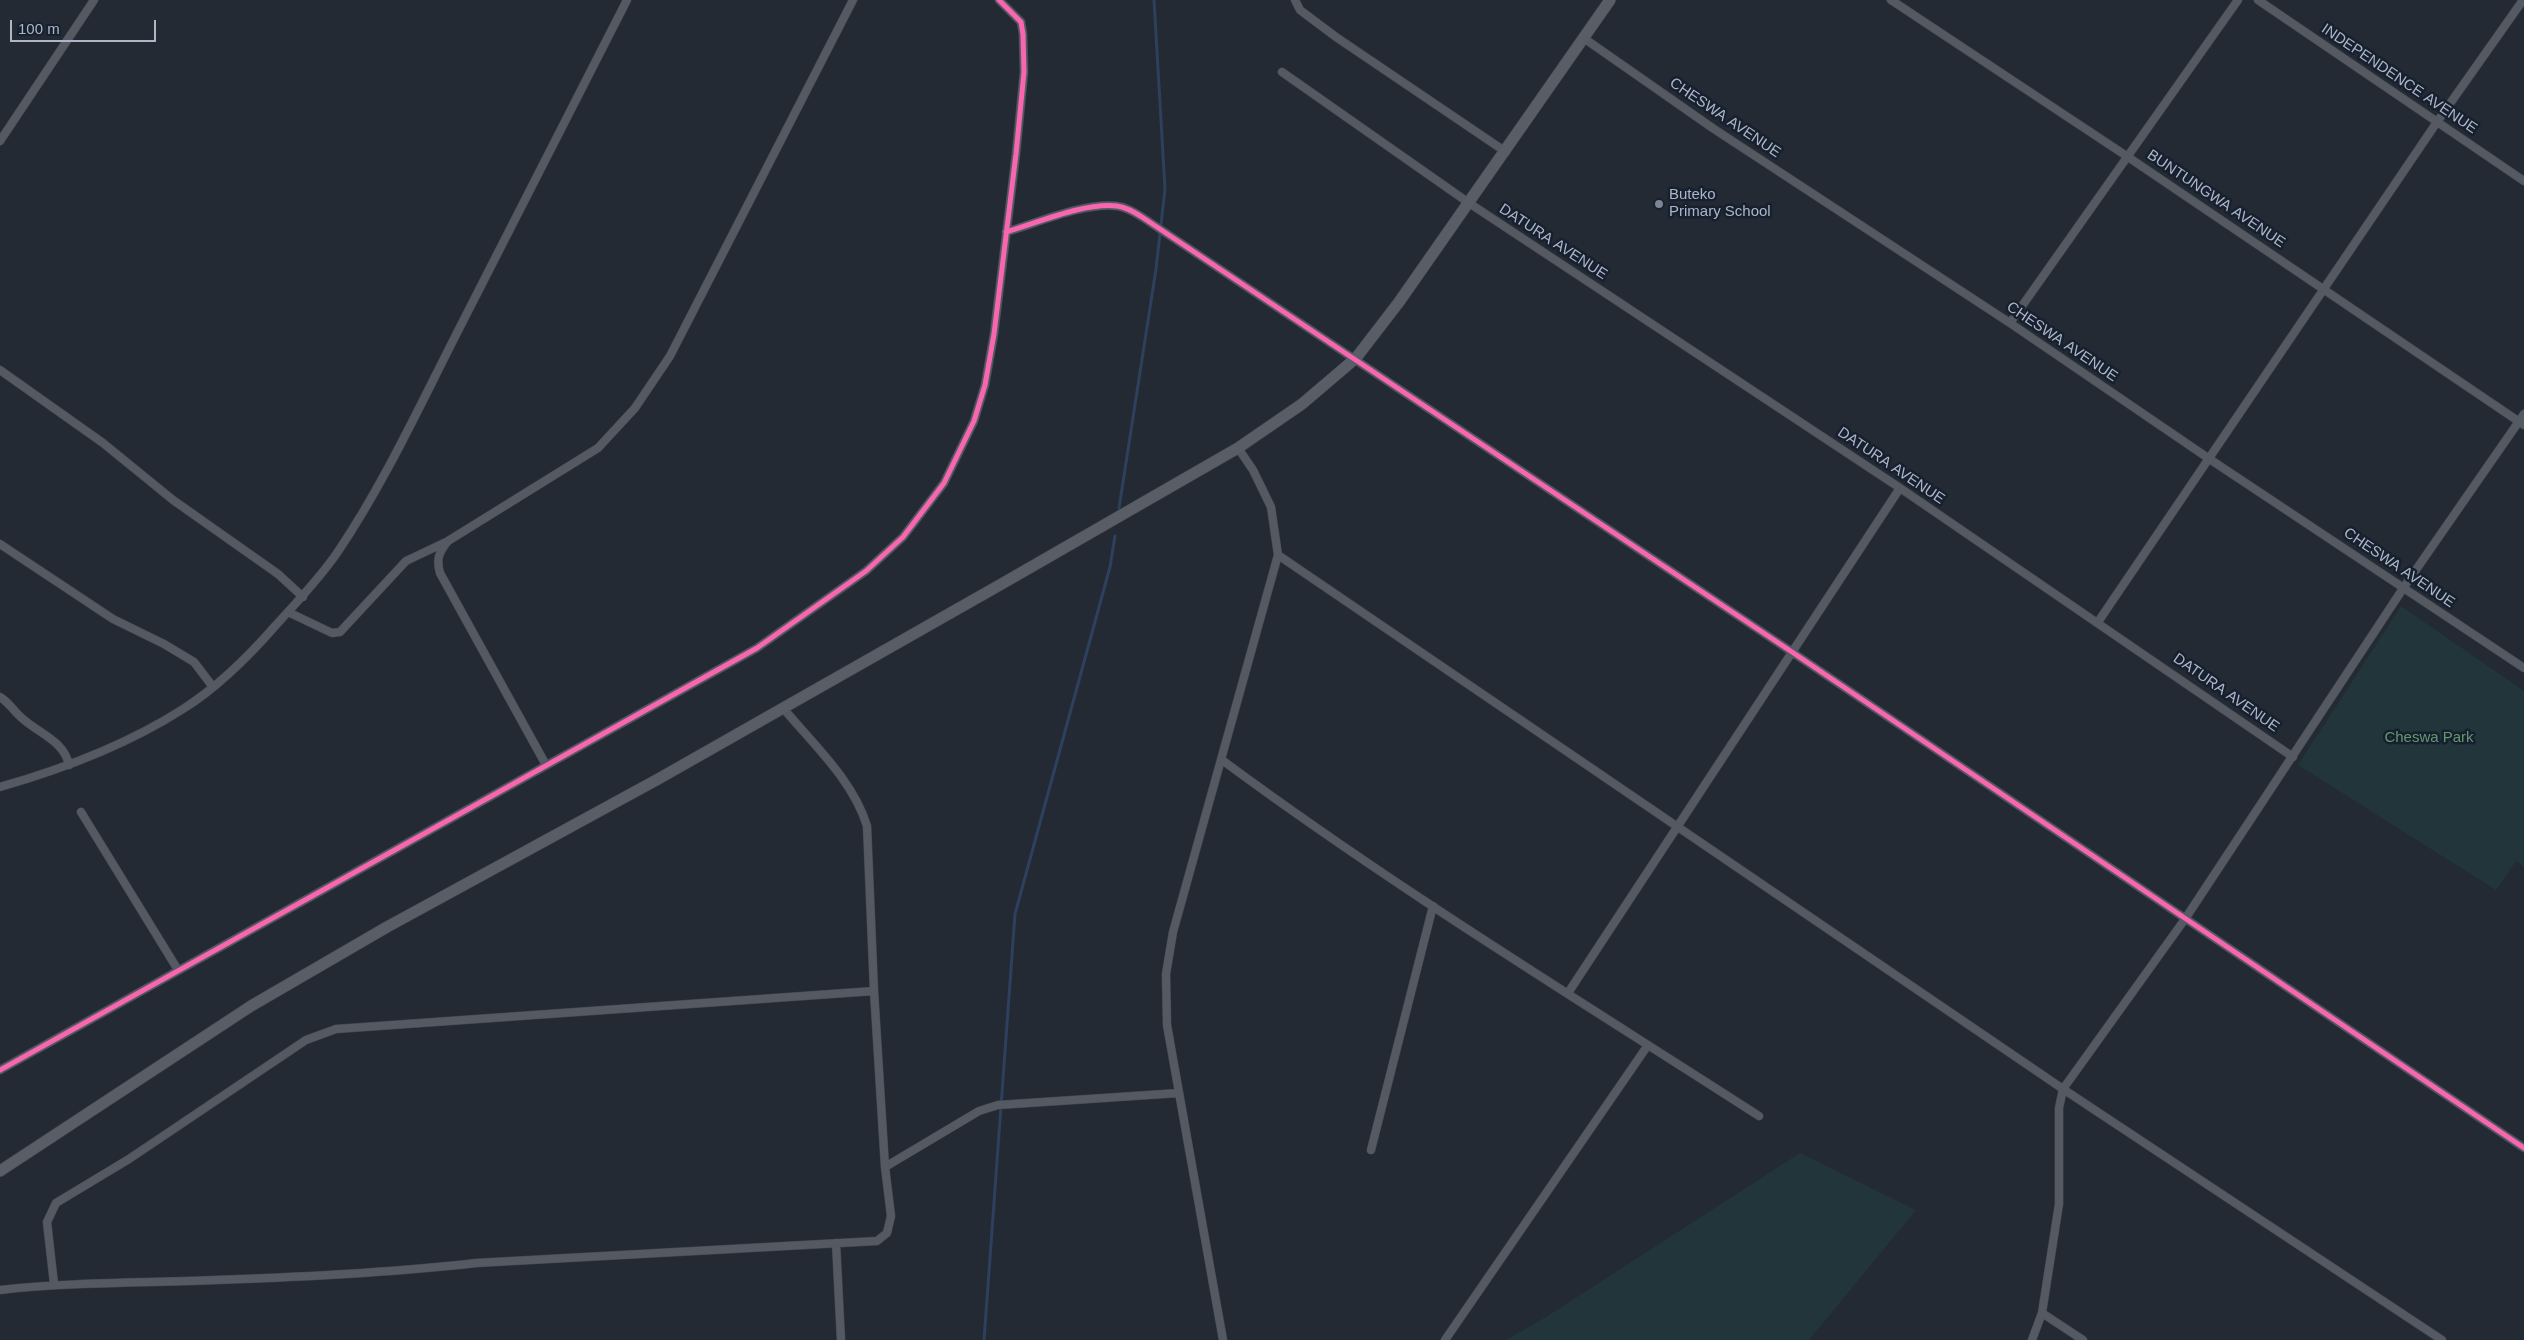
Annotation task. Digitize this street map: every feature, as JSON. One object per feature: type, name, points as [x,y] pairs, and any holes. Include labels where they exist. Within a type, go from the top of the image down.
[{"type":"main road","points":[[0,1171],[251,1006],[395,922],[783,708],[1238,448],[1302,404],[1356,358],[1506,152],[1610,0]]},
{"type":"street","points":[[0,141],[94,0]]},
{"type":"street","points":[[0,787],[69,765],[153,727],[185,708],[213,687],[257,647],[303,597],[335,556],[379,484],[627,0]]},
{"type":"street","points":[[288,612],[332,633],[340,632],[406,561],[448,541],[598,448],[636,408],[670,356],[853,0]]},
{"type":"street","points":[[0,1070],[757,648],[866,571],[903,537],[944,483],[974,421],[985,385],[1006,232],[1024,72],[1021,22],[999,0]]},
{"type":"street","points":[[1295,0],[1300,10],[1336,37],[1506,152]]},
{"type":"street","name":"BUNTUNGWA AVENUE","points":[[1891,0],[2522,420]]},
{"type":"street","points":[[2010,323],[2238,0]]},
{"type":"street","name":"INDEPENDENCE AVENUE","points":[[2258,0],[2524,181]]},
{"type":"street","points":[[2098,622],[2437,122],[2523,0]]},
{"type":"street","name":"CHESWA AVENUE","points":[[1584,39],[1714,129],[2010,323],[2208,458],[2524,668]]},
{"type":"street","name":"DATURA AVENUE","points":[[1282,72],[1469,203],[1900,488],[2293,757]]},
{"type":"street","points":[[1006,232],[1083,209],[1109,206],[1125,208],[1155,225],[1356,358],[2524,1148]]},
{"type":"street","points":[[0,370],[103,443],[172,500],[278,574],[303,597]]},
{"type":"street","points":[[2032,1340],[2042,1313],[2059,1204],[2059,1108],[2063,1089],[2186,920],[2404,587],[2522,420]]},
{"type":"street","points":[[1224,1340],[1167,1025],[1166,974],[1172,932],[1222,760],[1278,555],[1271,508],[1253,470],[1238,448]]},
{"type":"street","points":[[1568,993],[1900,488]]},
{"type":"street","points":[[448,541],[438,557],[437,563],[440,573],[546,765]]},
{"type":"street","points":[[0,544],[113,619],[164,644],[194,662],[213,687]]},
{"type":"street","points":[[1278,555],[1678,825],[2063,1089],[2442,1340]]},
{"type":"street","points":[[0,696],[22,719],[50,736],[66,754],[69,765]]},
{"type":"street","points":[[0,1290],[54,1284],[226,1280],[434,1268],[476,1263],[877,1241],[887,1233],[891,1216],[885,1167],[874,990],[870,853],[867,826],[862,809],[851,789],[783,708]]},
{"type":"street","points":[[1222,760],[1289,810],[1433,906],[1759,1116]]},
{"type":"street","points":[[81,812],[178,970]]},
{"type":"street","points":[[1371,1150],[1433,906]]},
{"type":"street","points":[[54,1284],[48,1222],[56,1203],[129,1158],[306,1040],[336,1028],[874,990]]},
{"type":"street","points":[[1445,1340],[1648,1045]]},
{"type":"street","points":[[885,1167],[979,1111],[998,1105],[1179,1092]]},
{"type":"street","points":[[836,1243],[841,1340]]},
{"type":"street","points":[[2042,1313],[2083,1340]]},
{"type":"green space","name":"Cheswa Park","points":[[2401,606],[2524,691],[2524,867],[2516,861],[2496,890],[2298,765]]},
{"type":"green space","points":[[1800,1153],[1916,1210],[1809,1340],[1506,1340],[1546,1317]]},
{"type":"waterway","points":[[1119,508],[1156,269],[1165,189],[1154,0]]},
{"type":"waterway","points":[[984,1340],[1015,914],[1110,567],[1115,536]]},
{"type":"cycle path","points":[[0,1070],[757,648],[866,571],[903,537],[944,483],[974,421],[985,385],[994,334],[1024,72],[1021,22],[999,0]]},
{"type":"cycle path","points":[[1006,232],[1061,214],[1091,207],[1117,206],[1136,213],[1792,652],[2524,1148]]},
{"type":"place","name":"Buteko Primary School","points":[[1659,204]]}]
